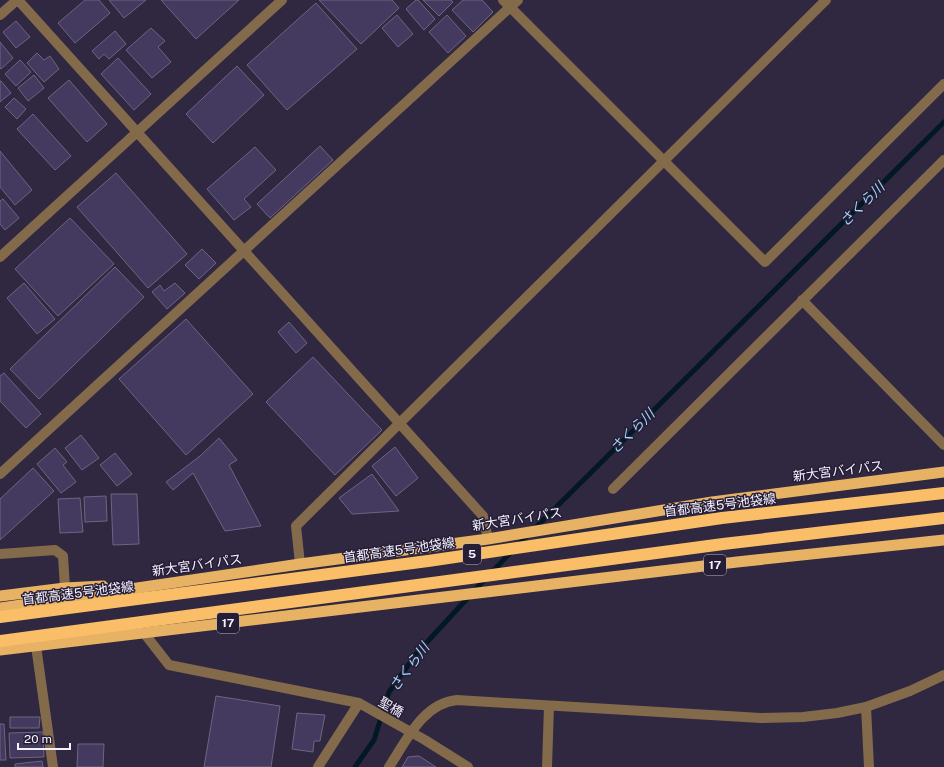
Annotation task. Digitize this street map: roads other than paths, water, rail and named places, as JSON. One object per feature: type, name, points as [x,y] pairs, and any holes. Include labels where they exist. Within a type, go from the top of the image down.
[{"type":"highway","name":"新大宮バイパス","points":[[0,608],[300,564],[488,539],[712,502],[944,472]]},
{"type":"highway","name":"首都高速5号池袋線","points":[[0,617],[420,562],[722,518],[944,493]]},
{"type":"highway","name":"5","points":[[0,641],[723,544],[944,518]]},
{"type":"highway","name":"17","points":[[0,650],[737,562],[944,540]]},
{"type":"highway","points":[[0,596],[66,588],[186,581]]},
{"type":"street","points":[[0,15],[18,0],[483,516],[488,539]]},
{"type":"street","points":[[0,257],[282,0]]},
{"type":"street","points":[[300,564],[296,526],[826,0]]},
{"type":"street","points":[[0,474],[510,2],[664,162],[764,262],[944,84]]},
{"type":"street","points":[[613,489],[944,160]]},
{"type":"street","points":[[802,300],[944,445]]},
{"type":"street","points":[[0,554],[55,550],[64,556],[66,588]]},
{"type":"street","name":"聖橋","points":[[144,633],[169,665],[359,703],[411,732],[468,767]]},
{"type":"street","points":[[36,646],[53,767]]},
{"type":"street","points":[[389,767],[411,732],[428,713],[440,704],[448,701],[457,700],[761,718],[803,717],[837,713],[866,707],[910,691],[944,675]]},
{"type":"street","points":[[318,767],[359,703]]},
{"type":"street","points":[[547,767],[549,706]]},
{"type":"street","points":[[866,707],[869,767]]},
{"type":"waterway","name":"さくら川","points":[[518,545],[944,122]]},
{"type":"waterway","name":"さくら川","points":[[492,572],[512,551]]},
{"type":"waterway","name":"さくら川","points":[[355,767],[374,740],[389,692],[417,653],[486,578]]}]
